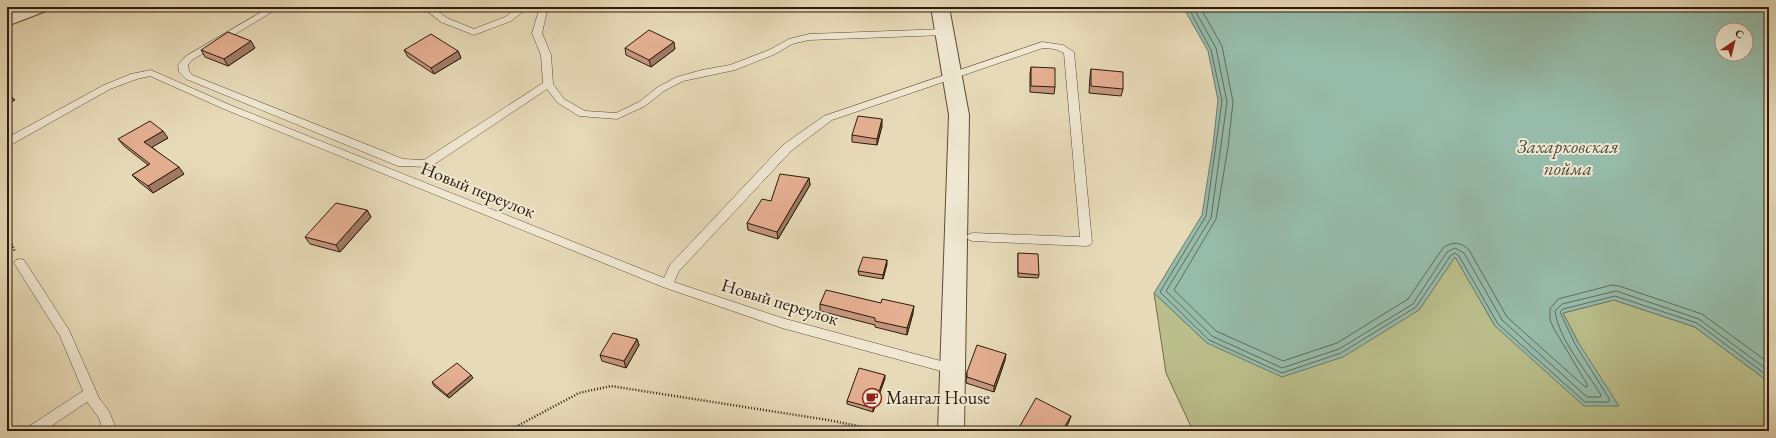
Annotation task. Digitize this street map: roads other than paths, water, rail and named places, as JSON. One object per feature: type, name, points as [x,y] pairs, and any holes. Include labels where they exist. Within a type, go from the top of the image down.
[{"type":"street","points":[[7,20],[40,7]]},
{"type":"street","points":[[940,7],[959,115],[951,431]]},
{"type":"lane","points":[[276,7],[189,58],[183,66],[184,72],[188,77],[402,163],[426,164],[548,84]]},
{"type":"lane","points":[[426,7],[444,20],[474,32],[508,19],[525,7]]},
{"type":"lane","points":[[544,7],[537,32],[546,55],[548,84],[561,101],[583,114],[616,116],[642,104],[661,89],[680,79],[702,73],[732,68],[772,52],[788,42],[809,37],[945,32]]},
{"type":"lane","points":[[667,284],[674,268],[787,148],[828,118],[1042,45],[1052,45],[1069,52],[1086,242],[973,237]]},
{"type":"lane","name":"Новый переулок","points":[[7,143],[82,99],[125,79],[143,73],[151,73],[227,107],[667,284],[782,323],[952,369]]},
{"type":"lane","points":[[20,263],[65,334],[94,402],[104,415],[110,431]]},
{"type":"lane","points":[[33,431],[90,393]]},
{"type":"water","name":"Захарковская пойма","points":[[1183,7],[1769,7],[1769,382],[1695,327],[1614,300],[1563,313],[1578,342],[1619,406],[1584,406],[1495,326],[1455,257],[1419,310],[1343,357],[1282,377],[1207,343],[1154,293],[1202,215],[1213,145],[1218,100],[1208,51]]},
{"type":"place","name":"Мангал House","points":[[872,398]]}]
